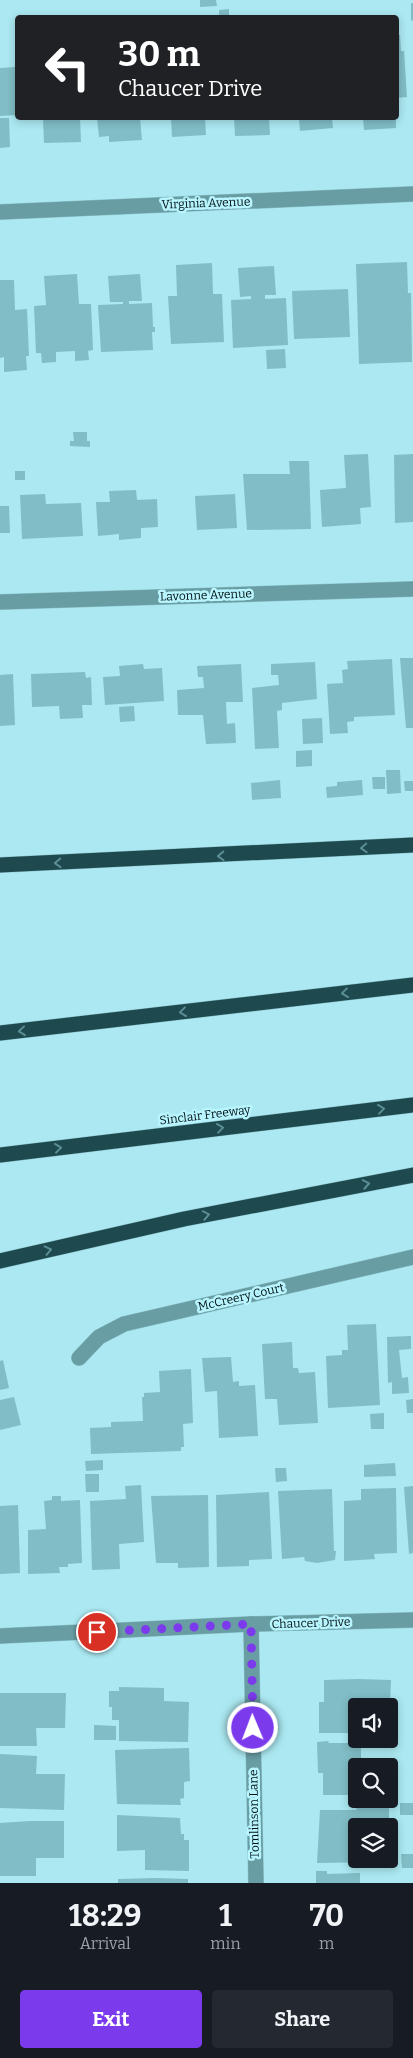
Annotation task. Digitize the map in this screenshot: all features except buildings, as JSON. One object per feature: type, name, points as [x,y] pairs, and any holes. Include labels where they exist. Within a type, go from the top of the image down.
[{"type":"highway","points":[[0,865],[413,845]]},
{"type":"highway","points":[[0,1033],[413,985]]},
{"type":"highway","name":"Sinclair Freeway","points":[[0,1155],[413,1105]]},
{"type":"highway","points":[[0,1261],[184,1219],[413,1175]]},
{"type":"street","name":"Virginia Avenue","points":[[0,212],[413,194]]},
{"type":"street","name":"Lavonne Avenue","points":[[0,602],[413,589]]},
{"type":"street","name":"McCreery Court","points":[[79,1358],[99,1337],[124,1324],[413,1257]]},
{"type":"street","name":"Chaucer Drive","points":[[0,1636],[251,1624],[413,1620]]},
{"type":"street","name":"Tomlinson Lane","points":[[251,1624],[256,1883]]},
{"type":"route","points":[[97,1632],[251,1624],[253,1728]]}]
